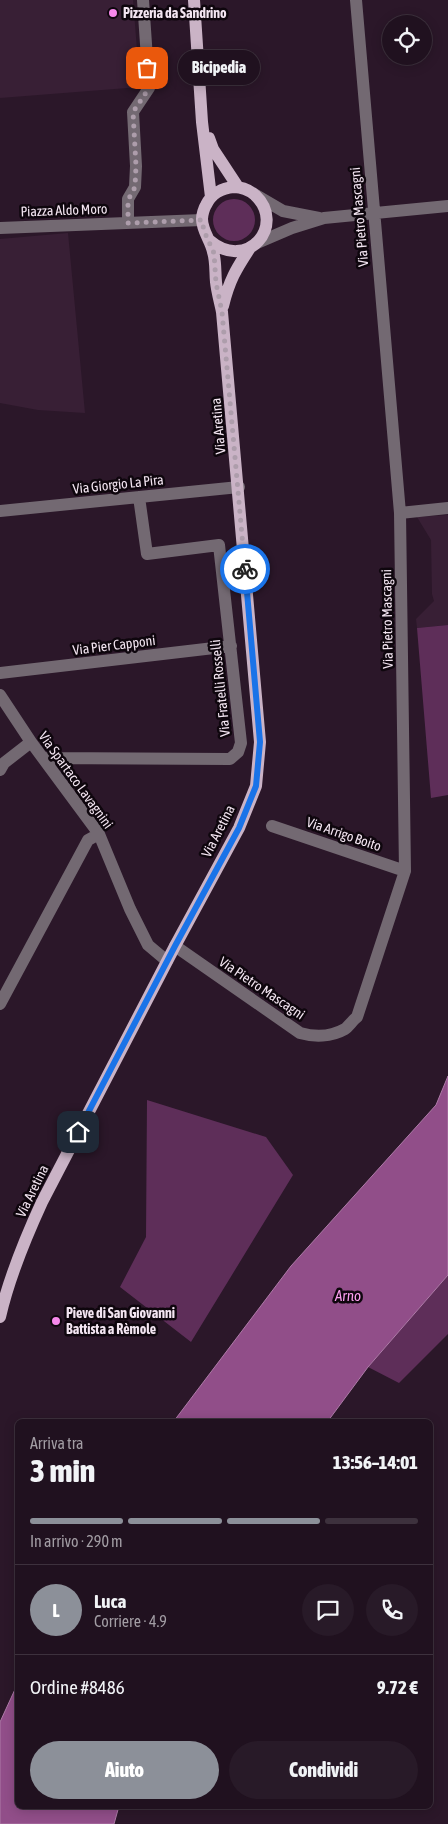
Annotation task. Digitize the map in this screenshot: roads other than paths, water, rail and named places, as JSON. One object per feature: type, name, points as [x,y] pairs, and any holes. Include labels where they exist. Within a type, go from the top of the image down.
[{"type":"main road","points":[[194,0],[202,122],[211,197]]},
{"type":"main road","points":[[202,122],[213,149],[238,187]]},
{"type":"main road","points":[[202,220],[205,206],[211,197],[221,190],[238,187],[252,192]]},
{"type":"main road","name":"Via Aretina","points":[[222,312],[227,287],[236,269],[266,228],[267,217],[261,201],[252,192]]},
{"type":"main road","name":"Via Aretina","points":[[0,1316],[23,1246],[42,1202],[167,961],[239,828],[256,786],[260,742],[222,312],[216,283],[214,253],[210,240],[204,231],[202,220]]},
{"type":"main road","points":[[210,240],[218,248],[230,252],[240,252],[254,246]]},
{"type":"street","name":"Piazza Aldo Moro","points":[[128,223],[128,200],[135,187],[136,166],[133,112],[149,88],[143,0]]},
{"type":"street","name":"Via Pietro Mascagni","points":[[175,946],[300,1032],[314,1037],[345,1029],[357,1017],[405,871],[400,513],[356,0]]},
{"type":"street","points":[[252,192],[283,211],[321,218]]},
{"type":"street","points":[[254,246],[292,228],[321,218],[448,206]]},
{"type":"street","name":"Piazza Aldo Moro","points":[[0,228],[202,220]]},
{"type":"street","name":"Via Giorgio La Pira","points":[[0,511],[238,487]]},
{"type":"street","name":"Via Fratelli Rosselli","points":[[43,758],[230,759],[238,752],[241,743],[219,545],[147,554],[139,497]]},
{"type":"street","points":[[400,513],[448,508]]},
{"type":"street","name":"Via Pier Capponi","points":[[0,673],[231,646]]},
{"type":"street","name":"Via Spartaco Lavagnini","points":[[0,695],[31,742],[99,834],[130,910],[148,945],[167,961]]},
{"type":"street","points":[[0,770],[4,763],[31,742]]},
{"type":"street","name":"Via Arrigo Boito","points":[[272,826],[405,871]]},
{"type":"street","points":[[0,1004],[3,989],[88,840],[99,834]]},
{"type":"water","name":"Arno","points":[[448,1076],[448,1275],[368,1367],[329,1419],[176,1419],[291,1266],[436,1105]]},
{"type":"water","points":[[15,1689],[15,1809],[118,1809],[114,1824],[0,1824],[0,1722]]},
{"type":"place","name":"Pizzeria da Sandrino","points":[[113,13]]},
{"type":"place","name":"Bicipedia","points":[[147,68]]},
{"type":"place","name":"Pieve di San Giovanni Battista a Rèmole","points":[[56,1321]]}]
